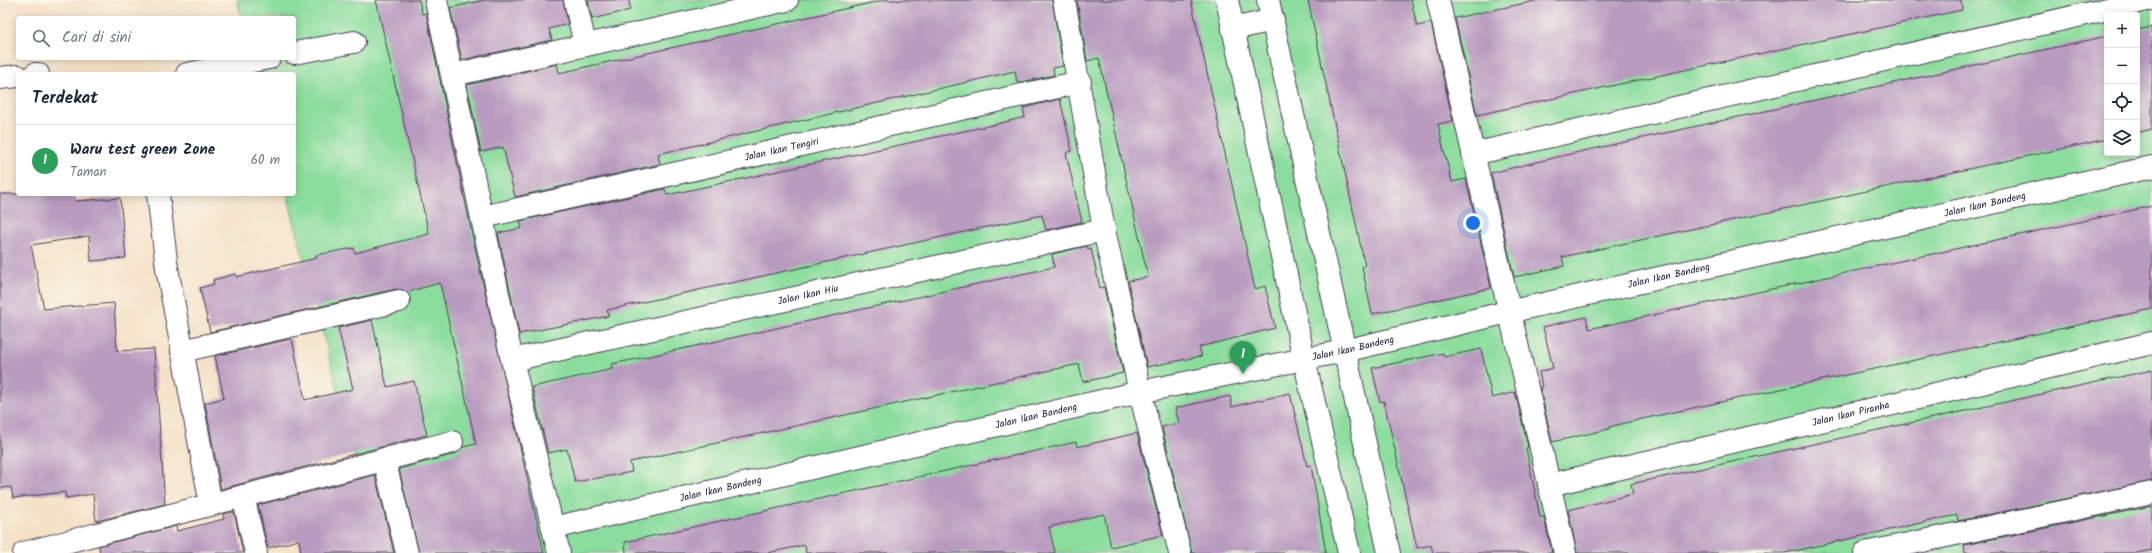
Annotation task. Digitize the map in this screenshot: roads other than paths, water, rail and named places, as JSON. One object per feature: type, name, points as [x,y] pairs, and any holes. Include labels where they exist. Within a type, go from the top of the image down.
[{"type":"street","points":[[436,0],[512,360],[559,553]]},
{"type":"street","points":[[575,0],[585,46]]},
{"type":"street","points":[[453,75],[585,46],[714,8],[787,0]]},
{"type":"street","points":[[1064,0],[1080,82],[1104,230],[1140,392],[1180,553]]},
{"type":"street","points":[[1227,0],[1304,359],[1349,553]]},
{"type":"street","points":[[1473,154],[2147,0]]},
{"type":"street","points":[[1443,1],[1473,154],[1508,312],[1565,553]]},
{"type":"street","points":[[1233,29],[1270,10],[1388,553]]},
{"type":"street","points":[[296,53],[354,42]]},
{"type":"street","points":[[197,72],[259,60]]},
{"type":"street","points":[[0,78],[16,76]]},
{"type":"street","name":"Jalan Ikan Tengiri","points":[[483,217],[1080,82]]},
{"type":"street","name":"Jalan Ikan Bandeng","points":[[553,528],[1140,392],[1344,351],[1508,312],[2152,167]]},
{"type":"street","points":[[158,196],[167,268],[211,505]]},
{"type":"street","name":"Jalan Ikan Hiu","points":[[512,360],[1104,230]]},
{"type":"street","points":[[182,351],[399,301]]},
{"type":"street","name":"Jalan Ikan Piranha","points":[[1549,484],[2152,343]]},
{"type":"street","points":[[24,553],[452,442]]},
{"type":"street","points":[[384,459],[407,553]]},
{"type":"street","points":[[1864,553],[2152,493]]},
{"type":"street","points":[[243,496],[256,553]]},
{"type":"place","name":"Waru test green Zone","points":[[1243,374]]}]
